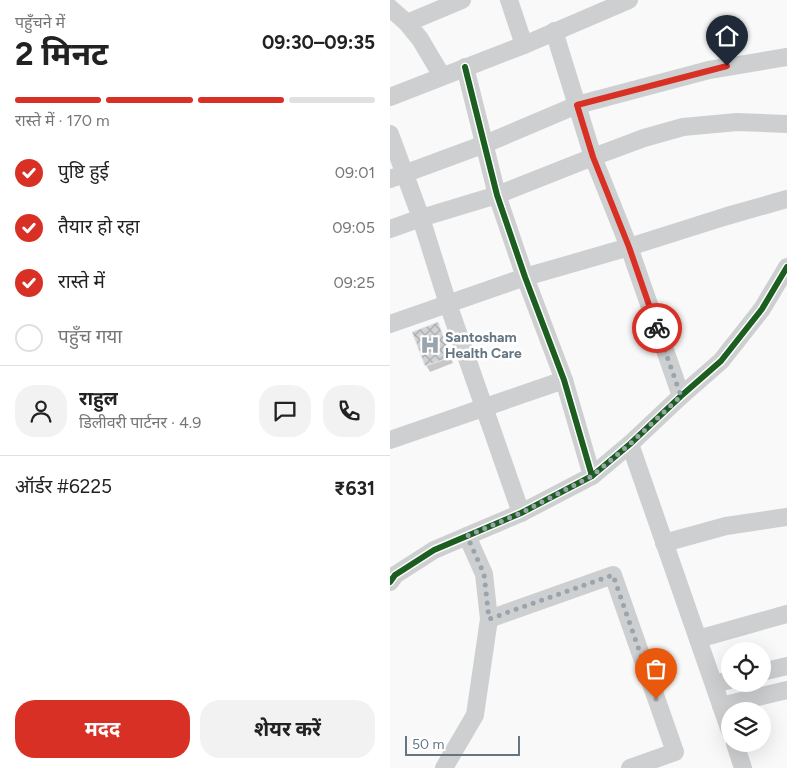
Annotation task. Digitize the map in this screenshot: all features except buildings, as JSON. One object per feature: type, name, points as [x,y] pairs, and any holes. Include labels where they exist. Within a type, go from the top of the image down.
[{"type":"street","points":[[509,0],[524,45]]},
{"type":"street","points":[[390,97],[524,45],[629,0]]},
{"type":"street","points":[[407,23],[452,2]]},
{"type":"street","points":[[390,8],[407,23],[420,39],[442,76]]},
{"type":"street","points":[[554,31],[593,157],[629,247],[681,396]]},
{"type":"street","points":[[397,177],[485,144],[577,105],[709,70],[787,57]]},
{"type":"street","points":[[465,67],[497,195],[525,277],[564,380],[592,476]]},
{"type":"street","points":[[390,229],[497,195],[644,138],[683,127],[736,122],[787,124]]},
{"type":"street","points":[[390,134],[397,177],[420,218],[521,513]]},
{"type":"street","points":[[390,324],[525,277],[787,199]]},
{"type":"street","points":[[390,582],[395,575],[434,550],[521,513],[592,476],[722,361],[762,309],[787,267]]},
{"type":"street","points":[[390,440],[564,380]]},
{"type":"street","points":[[630,444],[698,639],[721,680]]},
{"type":"street","points":[[664,543],[726,526],[787,517]]},
{"type":"street","points":[[444,768],[475,715],[489,619],[484,574],[467,536]]},
{"type":"street","points":[[489,619],[613,575],[675,752],[630,768]]},
{"type":"street","points":[[698,639],[787,614]]},
{"type":"street","points":[[771,670],[787,666]]},
{"type":"street","points":[[738,702],[787,690]]},
{"type":"street","points":[[738,752],[743,768]]},
{"type":"cycle path","points":[[465,67],[497,195],[525,277],[564,380],[592,476]]},
{"type":"cycle path","points":[[390,582],[395,575],[434,550],[521,513],[592,476],[721,361],[762,309],[787,267]]},
{"type":"way so far","points":[[656,699],[613,575],[489,619],[484,574],[467,536],[521,513],[592,476],[630,444],[681,396],[657,328]]},
{"type":"place","name":"Santosham Health Care","points":[[430,345]]},
{"type":"route","points":[[657,328],[629,247],[593,157],[577,105],[727,66]]}]
